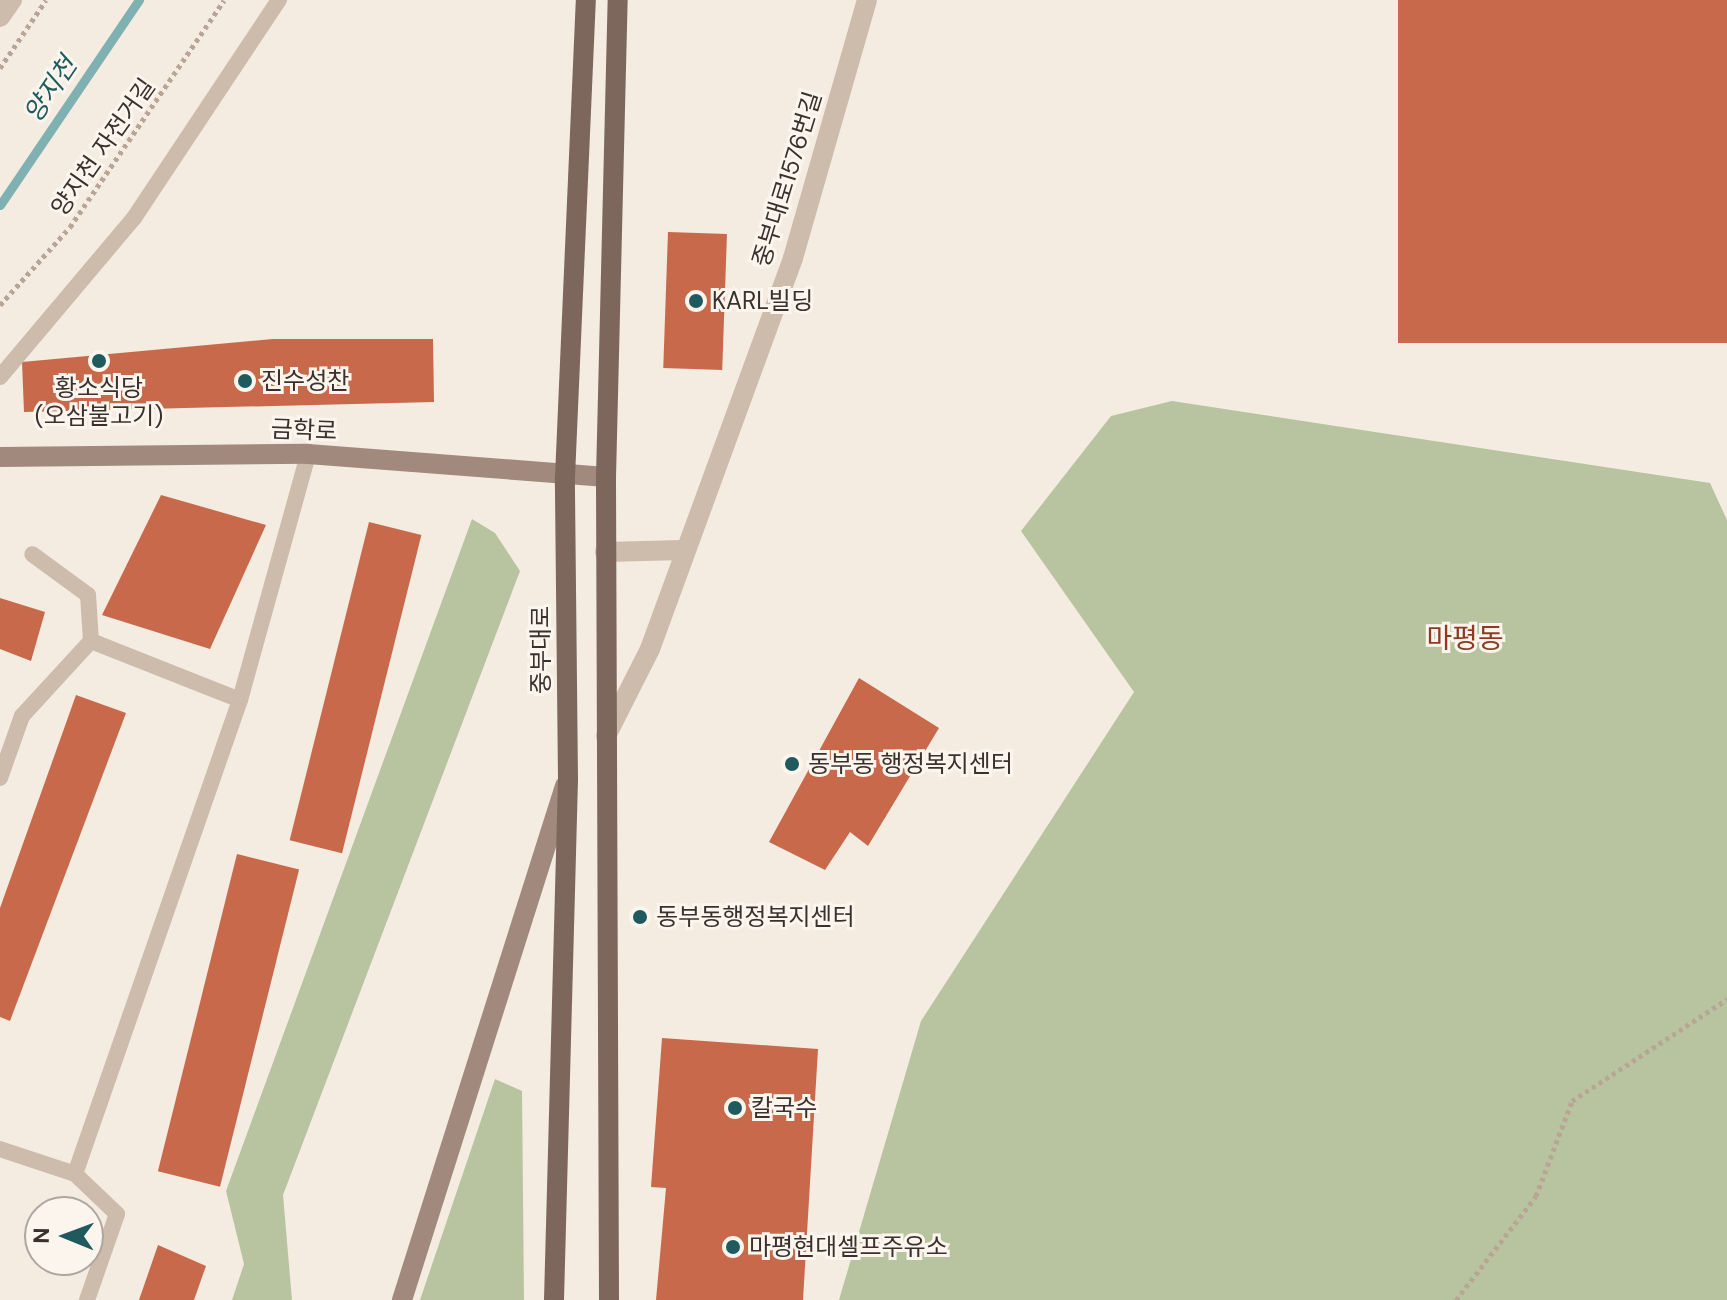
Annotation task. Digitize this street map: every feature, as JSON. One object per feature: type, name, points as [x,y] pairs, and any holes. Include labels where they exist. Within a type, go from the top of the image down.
[{"type":"main road","name":"중부대로","points":[[554,1300],[568,779],[565,477],[586,0]]},
{"type":"main road","points":[[609,1300],[605,552],[618,0]]},
{"type":"street","points":[[0,17],[12,0]]},
{"type":"street","name":"중부대로1576번길","points":[[606,736],[650,649],[683,550],[793,258],[867,0]]},
{"type":"street","name":"금학로","points":[[0,457],[308,454],[565,477],[606,477]]},
{"type":"street","points":[[605,552],[683,550]]},
{"type":"street","points":[[402,1300],[568,779]]},
{"type":"lane","points":[[0,377],[134,218],[279,0]]},
{"type":"lane","points":[[75,1174],[240,700],[308,454]]},
{"type":"lane","points":[[0,778],[4,753],[22,716],[91,641],[88,595],[32,554]]},
{"type":"lane","points":[[91,641],[240,700]]},
{"type":"lane","points":[[0,1149],[75,1174],[117,1214],[87,1300]]},
{"type":"path","points":[[0,68],[46,0]]},
{"type":"path","name":"양지천 자전거길","points":[[0,305],[70,227],[224,0]]},
{"type":"path","points":[[1456,1300],[1536,1196],[1572,1101],[1727,999]]},
{"type":"green space","points":[[1172,401],[1710,483],[1727,520],[1727,1300],[839,1300],[921,1021],[1134,692],[1021,531],[1111,416]]},
{"type":"green space","points":[[472,519],[495,533],[520,571],[283,1195],[292,1300],[232,1300],[244,1264],[226,1191]]},
{"type":"green space","points":[[495,1079],[522,1091],[524,1300],[420,1300]]},
{"type":"building","points":[[1398,0],[1727,0],[1727,343],[1398,343]]},
{"type":"building","name":"KARL빌딩","points":[[668,232],[727,234],[722,370],[663,368]]},
{"type":"building","points":[[273,339],[433,339],[434,402],[24,412],[22,362]]},
{"type":"building","points":[[161,495],[266,525],[210,649],[102,615]]},
{"type":"building","points":[[369,522],[421,535],[342,853],[290,840]]},
{"type":"building","points":[[0,598],[45,612],[31,661],[0,649]]},
{"type":"building","points":[[859,678],[939,728],[868,846],[850,832],[825,870],[769,842]]},
{"type":"building","points":[[76,695],[126,713],[10,1021],[0,1017],[0,908]]},
{"type":"building","points":[[237,854],[299,869],[220,1187],[158,1171]]},
{"type":"building","points":[[662,1038],[818,1049],[803,1300],[656,1300],[666,1188],[651,1187]]},
{"type":"building","points":[[158,1245],[206,1266],[194,1300],[139,1300]]},
{"type":"waterway","name":"양지천","points":[[0,205],[139,0]]},
{"type":"place","name":"KARL빌딩","points":[[696,301]]},
{"type":"place","name":"황소식당 (오삼불고기)","points":[[99,361]]},
{"type":"place","name":"진수성찬","points":[[245,381]]},
{"type":"place","name":"동부동 행정복지센터","points":[[792,764]]},
{"type":"place","name":"동부동행정복지센터","points":[[640,917]]},
{"type":"place","name":"칼국수","points":[[735,1108]]},
{"type":"place","name":"마평현대셀프주유소","points":[[733,1247]]},
{"type":"district","name":"마평동","points":[[1465,639]]}]
